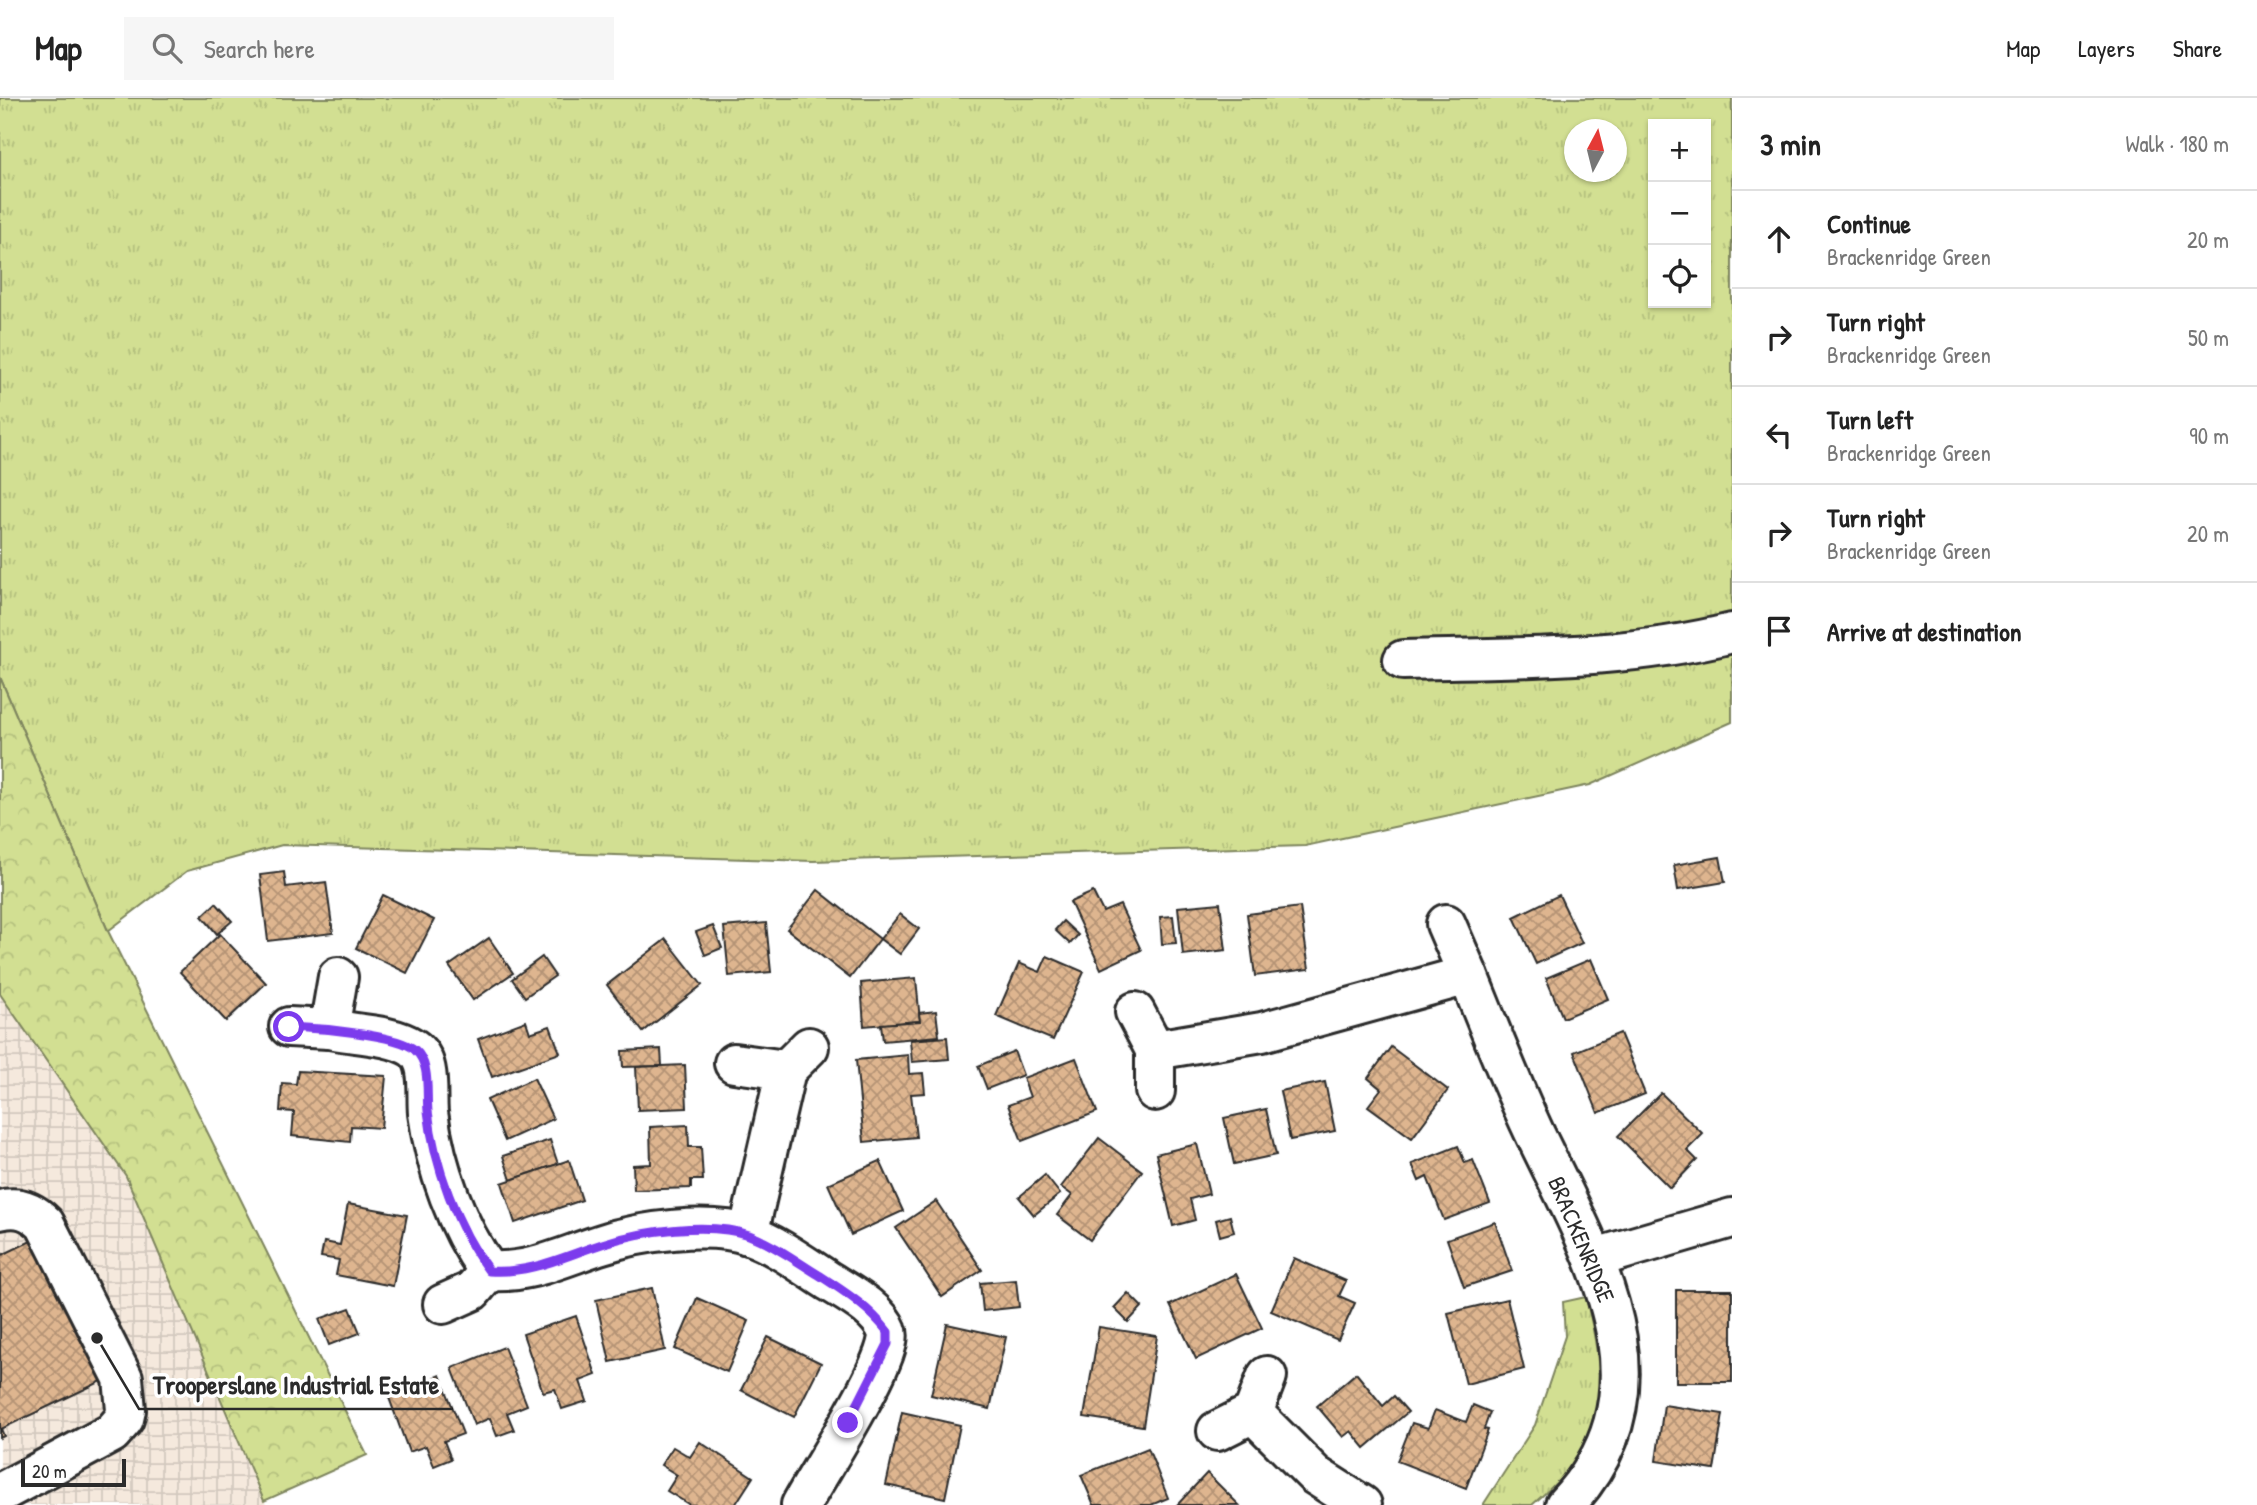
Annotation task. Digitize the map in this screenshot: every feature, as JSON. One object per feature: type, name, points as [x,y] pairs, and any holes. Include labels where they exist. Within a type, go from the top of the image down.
[{"type":"street","points":[[1403,660],[1598,654],[1698,642],[1732,633]]},
{"type":"street","name":"BRACKENRIDGE","points":[[1446,924],[1520,1102],[1595,1258],[1612,1305],[1618,1334],[1620,1387],[1615,1418],[1600,1461],[1565,1505]]},
{"type":"street","points":[[1155,1051],[1262,1032],[1468,975]]},
{"type":"street","points":[[329,1029],[338,977]]},
{"type":"street","points":[[1135,1012],[1155,1051],[1155,1091]]},
{"type":"street","points":[[289,1027],[329,1029],[403,1043],[415,1049],[424,1061],[428,1113],[442,1172],[473,1250],[489,1271]]},
{"type":"street","points":[[734,1063],[798,1059],[748,1235]]},
{"type":"street","points":[[0,1210],[18,1207],[34,1213],[45,1224],[119,1369],[126,1401],[124,1419],[113,1433],[0,1493]]},
{"type":"street","points":[[1595,1258],[1732,1219]]},
{"type":"street","points":[[443,1304],[472,1291],[489,1271],[528,1269],[602,1244],[659,1231],[717,1230],[748,1235],[782,1251],[857,1300],[888,1332],[888,1344],[872,1381],[801,1505]]},
{"type":"street","points":[[1217,1431],[1253,1413],[1267,1376]]},
{"type":"street","points":[[1253,1413],[1315,1475],[1362,1505]]},
{"type":"shaded area","points":[[0,994],[126,1176],[266,1505],[0,1505]]},
{"type":"green space","points":[[0,98],[1732,98],[1732,722],[1590,785],[1305,846],[813,861],[282,845],[187,871],[108,931],[0,677]]},
{"type":"green space","points":[[0,677],[108,931],[367,1455],[264,1501],[126,1176],[0,994]]},
{"type":"green space","points":[[1586,1297],[1599,1372],[1598,1410],[1587,1446],[1569,1469],[1532,1505],[1483,1505],[1535,1425],[1565,1336],[1563,1302]]},
{"type":"building","points":[[1720,857],[1725,882],[1678,890],[1674,865]]},
{"type":"building","points":[[284,872],[286,887],[326,882],[333,933],[268,941],[260,875]]},
{"type":"building","points":[[818,890],[880,939],[850,978],[787,929]]},
{"type":"building","points":[[1093,892],[1103,912],[1120,905],[1141,950],[1101,969],[1070,902]]},
{"type":"building","points":[[383,895],[434,920],[407,973],[356,948]]},
{"type":"building","points":[[1559,895],[1582,943],[1536,964],[1514,917]]},
{"type":"building","points":[[216,903],[232,921],[217,934],[202,916]]},
{"type":"building","points":[[1220,903],[1226,950],[1183,955],[1178,907]]},
{"type":"building","points":[[1300,907],[1309,969],[1255,976],[1247,914]]},
{"type":"building","points":[[900,914],[919,929],[900,954],[880,939]]},
{"type":"building","points":[[1173,916],[1176,943],[1162,944],[1160,917]]},
{"type":"building","points":[[1063,921],[1078,935],[1070,944],[1055,930]]},
{"type":"building","points":[[766,923],[771,972],[729,976],[724,927]]},
{"type":"building","points":[[713,926],[722,948],[705,955],[696,932]]},
{"type":"building","points":[[220,934],[266,983],[226,1021],[180,972]]},
{"type":"building","points":[[489,938],[513,973],[473,1000],[449,966]]},
{"type":"building","points":[[666,939],[702,985],[643,1032],[607,985]]},
{"type":"building","points":[[1047,956],[1084,972],[1053,1040],[996,1016],[1019,963],[1040,972]]},
{"type":"building","points":[[542,957],[555,976],[525,997],[512,979]]},
{"type":"building","points":[[1591,959],[1608,999],[1563,1018],[1546,978]]},
{"type":"building","points":[[916,978],[920,1021],[864,1026],[861,983]]},
{"type":"building","points":[[936,1011],[939,1036],[883,1041],[881,1024],[920,1021],[919,1013]]},
{"type":"building","points":[[526,1021],[530,1033],[550,1026],[560,1053],[492,1077],[478,1039]]},
{"type":"building","points":[[1620,1033],[1645,1094],[1598,1113],[1574,1052]]},
{"type":"building","points":[[947,1037],[949,1059],[912,1062],[910,1040]]},
{"type":"building","points":[[1391,1047],[1448,1090],[1412,1138],[1368,1106],[1381,1089],[1368,1078]]},
{"type":"building","points":[[661,1049],[662,1066],[623,1067],[622,1051]]},
{"type":"building","points":[[1014,1051],[1023,1075],[987,1089],[978,1066]]},
{"type":"building","points":[[908,1055],[909,1074],[923,1073],[925,1093],[911,1094],[916,1137],[864,1142],[856,1060]]},
{"type":"building","points":[[1076,1058],[1097,1112],[1022,1141],[1008,1105],[1030,1097],[1023,1078]]},
{"type":"building","points":[[685,1065],[687,1108],[638,1110],[636,1067]]},
{"type":"building","points":[[298,1071],[386,1076],[381,1128],[351,1126],[350,1142],[292,1136],[294,1112],[280,1111],[282,1083],[296,1084]]},
{"type":"building","points":[[534,1078],[553,1119],[505,1141],[487,1100]]},
{"type":"building","points":[[1325,1082],[1335,1131],[1290,1140],[1280,1091]]},
{"type":"building","points":[[1661,1093],[1703,1134],[1687,1150],[1697,1160],[1670,1188],[1618,1136]]},
{"type":"building","points":[[1266,1109],[1276,1155],[1234,1164],[1224,1118]]},
{"type":"building","points":[[688,1125],[689,1147],[701,1147],[703,1180],[691,1180],[691,1188],[634,1190],[633,1165],[651,1164],[650,1127]]},
{"type":"building","points":[[1099,1138],[1142,1171],[1090,1240],[1057,1215],[1072,1195],[1061,1187]]},
{"type":"building","points":[[550,1140],[558,1164],[511,1180],[503,1156]]},
{"type":"building","points":[[1197,1144],[1209,1194],[1190,1199],[1195,1220],[1173,1226],[1156,1154]]},
{"type":"building","points":[[1458,1146],[1465,1163],[1473,1160],[1490,1203],[1444,1220],[1427,1177],[1419,1181],[1412,1164]]},
{"type":"building","points":[[569,1160],[582,1200],[515,1223],[502,1183]]},
{"type":"building","points":[[880,1161],[903,1211],[851,1235],[828,1184]]},
{"type":"building","points":[[1045,1175],[1060,1194],[1034,1215],[1019,1197]]},
{"type":"building","points":[[936,1201],[982,1270],[942,1297],[896,1228]]},
{"type":"building","points":[[348,1204],[407,1215],[393,1286],[336,1275],[339,1260],[321,1257],[324,1242],[340,1245]]},
{"type":"building","points":[[1230,1216],[1234,1232],[1220,1236],[1216,1220]]},
{"type":"building","points":[[1495,1222],[1512,1271],[1464,1287],[1447,1239]]},
{"type":"building","points":[[33,1240],[102,1381],[1,1429],[4,1436],[0,1438],[0,1256]]},
{"type":"building","points":[[1294,1258],[1346,1281],[1339,1296],[1355,1303],[1338,1340],[1271,1311]]},
{"type":"building","points":[[1236,1274],[1262,1328],[1196,1359],[1170,1305]]},
{"type":"building","points":[[1016,1280],[1019,1307],[983,1311],[980,1283]]},
{"type":"building","points":[[652,1288],[665,1350],[610,1362],[596,1300]]},
{"type":"building","points":[[1676,1290],[1732,1290],[1732,1382],[1676,1382]]},
{"type":"building","points":[[1128,1293],[1142,1307],[1128,1322],[1114,1308]]},
{"type":"building","points":[[697,1298],[749,1321],[727,1372],[675,1349]]},
{"type":"building","points":[[1507,1299],[1524,1369],[1466,1384],[1448,1313]]},
{"type":"building","points":[[350,1308],[360,1333],[329,1345],[319,1319]]},
{"type":"building","points":[[576,1316],[596,1375],[580,1381],[587,1401],[562,1409],[555,1389],[543,1392],[523,1334]]},
{"type":"building","points":[[947,1324],[1006,1337],[990,1409],[931,1395]]},
{"type":"building","points":[[1099,1327],[1157,1336],[1143,1426],[1084,1417]]},
{"type":"building","points":[[768,1337],[821,1363],[794,1417],[741,1390]]},
{"type":"building","points":[[504,1347],[527,1405],[507,1413],[514,1430],[497,1436],[490,1418],[474,1425],[452,1368]]},
{"type":"building","points":[[1356,1373],[1383,1406],[1394,1396],[1408,1412],[1365,1448],[1351,1431],[1343,1437],[1317,1406]]},
{"type":"building","points":[[440,1375],[463,1434],[444,1441],[451,1459],[434,1466],[426,1446],[409,1452],[388,1395]]},
{"type":"building","points":[[1473,1405],[1490,1412],[1484,1429],[1488,1430],[1466,1488],[1397,1461],[1412,1423],[1428,1428],[1435,1410],[1466,1422]]},
{"type":"building","points":[[1664,1405],[1723,1414],[1714,1470],[1656,1461]]},
{"type":"building","points":[[902,1412],[960,1425],[945,1498],[886,1485]]},
{"type":"building","points":[[700,1442],[753,1477],[735,1505],[690,1505],[667,1491],[677,1475],[661,1465],[673,1447],[690,1457]]},
{"type":"building","points":[[1148,1448],[1168,1498],[1151,1505],[1094,1505],[1081,1475]]},
{"type":"building","points":[[1207,1473],[1239,1505],[1177,1505]]},
{"type":"place","name":"Trooperslane Industrial Estate","points":[[97,1338]]},
{"type":"route","points":[[289,1027],[329,1029],[386,1039],[415,1049],[424,1061],[428,1113],[442,1172],[473,1250],[489,1271],[528,1269],[602,1244],[659,1231],[717,1230],[748,1235],[782,1251],[857,1300],[877,1317],[888,1332],[888,1344],[872,1381],[848,1423]]}]
